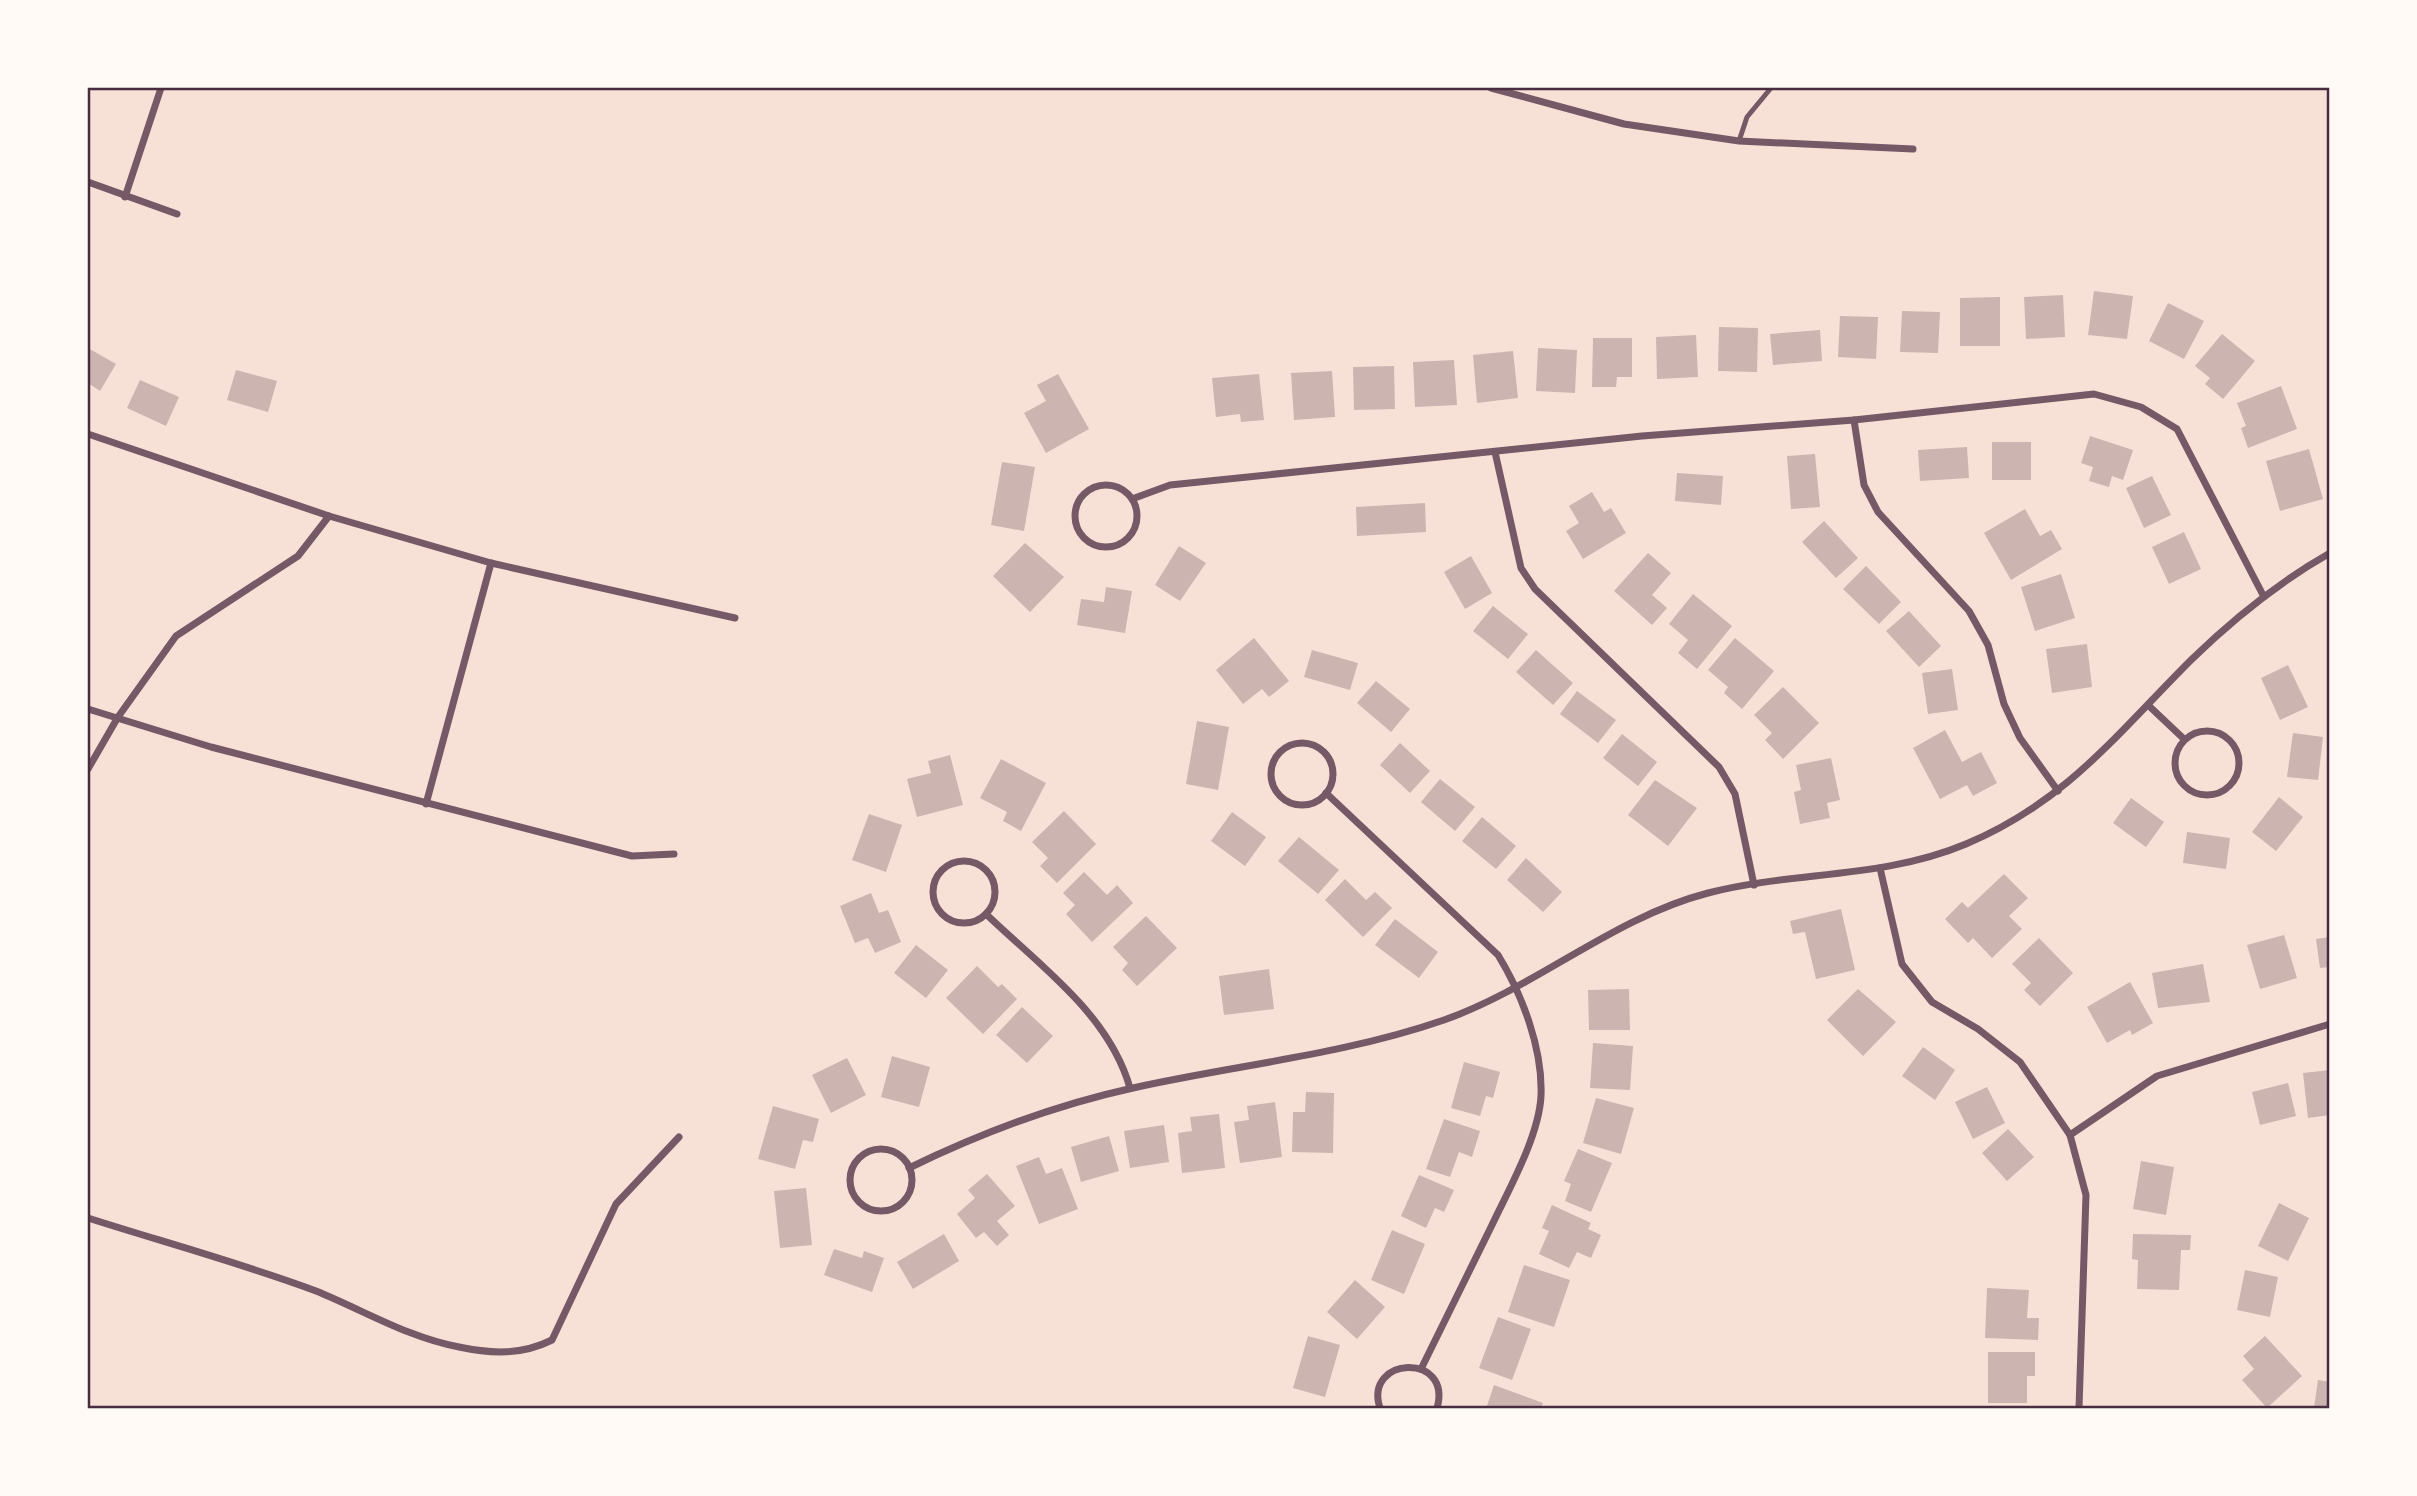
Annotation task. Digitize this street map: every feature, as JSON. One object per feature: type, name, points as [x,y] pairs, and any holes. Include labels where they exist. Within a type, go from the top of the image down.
[{"type":"street","points":[[125,197],[162,88]]},
{"type":"street","points":[[1491,88],[1624,124],[1739,141],[1913,149]]},
{"type":"street","points":[[88,182],[177,214]]},
{"type":"street","points":[[1132,499],[1170,485],[1642,436],[1854,420],[2094,394],[2141,407],[2177,429],[2263,597]]},
{"type":"street","points":[[1854,420],[1864,485],[1878,512],[1969,611],[1987,645],[2004,704],[2020,738],[2058,792]]},
{"type":"street","points":[[88,434],[329,516],[491,563],[736,618]]},
{"type":"street","points":[[1495,452],[1521,568],[1535,589],[1718,767],[1735,794],[1754,885]]},
{"type":"street","points":[[1093,488],[1119,488],[1132,499],[1137,516],[1127,539],[1102,546],[1086,539],[1080,533],[1077,508],[1080,499],[1093,488]]},
{"type":"street","points":[[88,769],[118,717],[176,636],[298,556],[329,516]]},
{"type":"street","points":[[909,1168],[1006,1124],[1130,1088],[1389,1036],[1460,1014],[1647,915],[1705,894],[1880,869],[1967,844],[2019,818],[2058,792],[2094,761],[2211,641],[2263,597],[2329,553]]},
{"type":"street","points":[[426,804],[491,563]]},
{"type":"street","points":[[2148,705],[2184,739]]},
{"type":"street","points":[[88,709],[211,747],[632,856],[674,854]]},
{"type":"street","points":[[2207,730],[2220,732],[2231,740],[2237,750],[2239,763],[2237,776],[2230,786],[2219,793],[2206,795],[2193,793],[2183,786],[2174,762],[2177,749],[2184,739],[2195,732],[2207,730]]},
{"type":"street","points":[[1307,743],[1319,748],[1328,757],[1332,769],[1331,782],[1326,793],[1316,801],[1303,804],[1290,803],[1280,795],[1273,785],[1271,772],[1275,759],[1283,749],[1294,744],[1307,743]]},
{"type":"street","points":[[1326,793],[1499,955],[1517,986],[1539,1067],[1540,1107],[1510,1188],[1422,1369]]},
{"type":"street","points":[[967,861],[983,867],[995,890],[992,907],[986,914],[971,923],[962,923],[940,911],[934,895],[937,878],[943,870],[958,862],[967,861]]},
{"type":"street","points":[[1880,869],[1902,964],[1932,1002],[1978,1029],[2021,1062],[2070,1135],[2086,1195],[2079,1409]]},
{"type":"street","points":[[986,914],[1099,1026],[1114,1048],[1130,1088]]},
{"type":"street","points":[[2070,1135],[2157,1076],[2329,1024]]},
{"type":"street","points":[[88,1218],[315,1291],[382,1321],[456,1347],[494,1353],[530,1351],[552,1340],[616,1204],[679,1137]]},
{"type":"street","points":[[882,1149],[891,1151],[905,1161],[909,1168],[908,1194],[896,1207],[871,1210],[863,1206],[852,1192],[853,1166],[865,1154],[882,1149]]},
{"type":"street","points":[[1380,1409],[1380,1387],[1390,1373],[1405,1367],[1422,1369],[1434,1380],[1438,1388],[1437,1409]]},
{"type":"lane","points":[[1739,141],[1747,117],[1771,88]]},
{"type":"building","points":[[2094,291],[2133,296],[2127,339],[2088,335]]},
{"type":"building","points":[[2063,295],[2065,337],[2026,339],[2024,297]]},
{"type":"building","points":[[2000,297],[2000,346],[1960,346],[1960,298]]},
{"type":"building","points":[[2168,303],[2204,321],[2184,359],[2149,341]]},
{"type":"building","points":[[1902,311],[1940,312],[1938,353],[1900,352]]},
{"type":"building","points":[[1840,316],[1878,317],[1876,359],[1838,357]]},
{"type":"building","points":[[1719,327],[1758,328],[1757,372],[1718,371]]},
{"type":"building","points":[[1820,330],[1822,361],[1773,365],[1770,334]]},
{"type":"building","points":[[2222,334],[2255,361],[2223,399],[2205,384],[2210,378],[2195,366]]},
{"type":"building","points":[[1696,335],[1698,377],[1657,379],[1656,337]]},
{"type":"building","points":[[1593,338],[1632,338],[1632,377],[1617,377],[1616,387],[1592,387]]},
{"type":"building","points":[[88,348],[116,364],[100,391],[88,383]]},
{"type":"building","points":[[1538,348],[1577,350],[1575,393],[1536,391]]},
{"type":"building","points":[[1513,351],[1518,398],[1477,403],[1473,355]]},
{"type":"building","points":[[1454,360],[1457,405],[1415,407],[1413,362]]},
{"type":"building","points":[[1394,366],[1395,409],[1354,410],[1353,367]]},
{"type":"building","points":[[236,370],[277,381],[268,412],[227,400]]},
{"type":"building","points":[[1332,371],[1335,417],[1294,420],[1291,373]]},
{"type":"building","points":[[1058,374],[1089,429],[1046,453],[1024,413],[1046,401],[1037,385]]},
{"type":"building","points":[[1259,374],[1264,420],[1241,422],[1240,414],[1216,417],[1212,378]]},
{"type":"building","points":[[140,380],[179,397],[166,426],[127,408]]},
{"type":"building","points":[[2281,386],[2297,429],[2248,448],[2241,428],[2246,426],[2237,403]]},
{"type":"building","points":[[2090,436],[2133,450],[2123,480],[2112,476],[2109,487],[2089,481],[2093,467],[2081,463]]},
{"type":"building","points":[[1992,442],[2031,442],[2031,480],[1992,480]]},
{"type":"building","points":[[1967,447],[1969,478],[1920,481],[1918,450]]},
{"type":"building","points":[[2309,449],[2323,499],[2280,511],[2266,461]]},
{"type":"building","points":[[1815,454],[1820,507],[1791,509],[1787,456]]},
{"type":"building","points":[[1002,462],[1035,467],[1024,531],[991,525]]},
{"type":"building","points":[[1677,473],[1723,476],[1721,505],[1675,501]]},
{"type":"building","points":[[2152,476],[2171,515],[2144,528],[2126,488]]},
{"type":"building","points":[[1592,492],[1604,512],[1611,508],[1626,533],[1583,559],[1566,531],[1579,523],[1569,506]]},
{"type":"building","points":[[1425,503],[1426,532],[1357,536],[1356,507]]},
{"type":"building","points":[[2025,509],[2040,536],[2051,530],[2062,549],[2011,580],[1984,533]]},
{"type":"building","points":[[1824,521],[1858,558],[1836,578],[1802,542]]},
{"type":"building","points":[[2184,532],[2201,569],[2169,584],[2152,547]]},
{"type":"building","points":[[1025,543],[1064,577],[1030,612],[993,576]]},
{"type":"building","points":[[1179,546],[1206,563],[1180,601],[1155,585]]},
{"type":"building","points":[[1648,553],[1671,573],[1652,595],[1667,608],[1652,625],[1614,591]]},
{"type":"building","points":[[1471,556],[1492,593],[1465,609],[1444,572]]},
{"type":"building","points":[[1866,566],[1901,602],[1879,624],[1843,589]]},
{"type":"building","points":[[2061,574],[2075,618],[2035,631],[2021,587]]},
{"type":"building","points":[[1106,587],[1132,591],[1125,633],[1077,625],[1081,599],[1104,602]]},
{"type":"building","points":[[1693,594],[1732,626],[1697,669],[1678,653],[1688,640],[1669,624]]},
{"type":"building","points":[[1493,606],[1528,634],[1508,659],[1473,631]]},
{"type":"building","points":[[1909,611],[1941,646],[1919,667],[1886,631]]},
{"type":"building","points":[[1254,638],[1289,681],[1269,697],[1262,689],[1243,704],[1216,670]]},
{"type":"building","points":[[1735,638],[1774,671],[1742,709],[1724,693],[1728,687],[1708,670]]},
{"type":"building","points":[[2087,644],[2092,687],[2052,693],[2046,649]]},
{"type":"building","points":[[1312,650],[1358,663],[1350,690],[1304,677]]},
{"type":"building","points":[[1536,650],[1573,683],[1553,705],[1516,672]]},
{"type":"building","points":[[2288,665],[2308,707],[2280,720],[2261,678]]},
{"type":"building","points":[[1952,669],[1958,710],[1928,714],[1922,673]]},
{"type":"building","points":[[1376,681],[1410,709],[1391,732],[1357,703]]},
{"type":"building","points":[[1783,687],[1819,723],[1783,759],[1765,740],[1772,733],[1754,715]]},
{"type":"building","points":[[1577,691],[1616,720],[1598,743],[1560,714]]},
{"type":"building","points":[[1197,721],[1229,727],[1218,790],[1186,784]]},
{"type":"building","points":[[1945,730],[1962,762],[1981,752],[1997,783],[1973,796],[1967,785],[1940,799],[1913,748]]},
{"type":"building","points":[[2293,733],[2323,737],[2318,780],[2287,777]]},
{"type":"building","points":[[1622,734],[1657,762],[1638,786],[1603,758]]},
{"type":"building","points":[[1400,743],[1430,771],[1410,793],[1380,765]]},
{"type":"building","points":[[950,755],[963,805],[917,817],[907,779],[931,773],[928,761]]},
{"type":"building","points":[[1831,758],[1840,800],[1827,803],[1830,818],[1800,824],[1794,792],[1801,790],[1796,765]]},
{"type":"building","points":[[1001,759],[1046,783],[1021,831],[1003,821],[1007,812],[980,798]]},
{"type":"building","points":[[1440,779],[1475,807],[1455,831],[1421,802]]},
{"type":"building","points":[[1655,780],[1697,808],[1668,846],[1628,815]]},
{"type":"building","points":[[2279,797],[2303,817],[2276,851],[2252,832]]},
{"type":"building","points":[[2131,798],[2164,822],[2146,847],[2113,823]]},
{"type":"building","points":[[1064,811],[1096,844],[1057,883],[1040,866],[1048,858],[1032,842]]},
{"type":"building","points":[[1232,812],[1266,837],[1245,866],[1211,841]]},
{"type":"building","points":[[869,814],[902,825],[886,872],[852,860]]},
{"type":"building","points":[[1482,817],[1516,846],[1496,869],[1462,841]]},
{"type":"building","points":[[2187,832],[2230,838],[2226,869],[2183,863]]},
{"type":"building","points":[[1299,837],[1339,870],[1318,894],[1278,861]]},
{"type":"building","points":[[1526,858],[1562,892],[1543,912],[1507,880]]},
{"type":"building","points":[[1084,872],[1107,895],[1117,885],[1133,903],[1092,942],[1066,914],[1075,905],[1063,893]]},
{"type":"building","points":[[2004,874],[2028,898],[2009,916],[2022,929],[1992,958],[1973,938],[1968,943],[1945,919],[1962,902],[1968,908]]},
{"type":"building","points":[[1345,879],[1366,900],[1375,892],[1392,908],[1363,937],[1325,900]]},
{"type":"building","points":[[871,893],[879,913],[888,910],[901,942],[875,953],[868,938],[855,943],[840,906]]},
{"type":"building","points":[[1841,909],[1855,970],[1816,979],[1805,932],[1793,934],[1790,921]]},
{"type":"building","points":[[1146,916],[1177,948],[1137,986],[1122,970],[1128,963],[1113,947]]},
{"type":"building","points":[[1395,919],[1438,952],[1419,978],[1375,945]]},
{"type":"building","points":[[2284,935],[2297,978],[2260,989],[2247,945]]},
{"type":"building","points":[[2330,937],[2330,967],[2320,968],[2316,939]]},
{"type":"building","points":[[2039,938],[2073,973],[2040,1006],[2024,990],[2031,983],[2012,964]]},
{"type":"building","points":[[916,945],[948,970],[926,998],[894,973]]},
{"type":"building","points":[[2203,964],[2210,1002],[2158,1008],[2152,973]]},
{"type":"building","points":[[977,966],[998,987],[1002,984],[1017,999],[983,1034],[946,998]]},
{"type":"building","points":[[1269,969],[1274,1009],[1224,1015],[1219,976]]},
{"type":"building","points":[[2130,982],[2153,1023],[2132,1035],[2130,1030],[2107,1043],[2087,1007]]},
{"type":"building","points":[[1629,989],[1630,1030],[1589,1030],[1588,990]]},
{"type":"building","points":[[1858,989],[1896,1022],[1863,1056],[1827,1020]]},
{"type":"building","points":[[1022,1007],[1053,1036],[1027,1063],[996,1035]]},
{"type":"building","points":[[1593,1043],[1633,1046],[1630,1090],[1590,1088]]},
{"type":"building","points":[[1923,1047],[1955,1070],[1935,1100],[1902,1076]]},
{"type":"building","points":[[892,1056],[930,1067],[919,1107],[881,1097]]},
{"type":"building","points":[[847,1058],[866,1095],[831,1113],[812,1075]]},
{"type":"building","points":[[1464,1062],[1500,1072],[1493,1098],[1486,1096],[1480,1116],[1451,1108]]},
{"type":"building","points":[[2330,1070],[2330,1115],[2308,1118],[2303,1073]]},
{"type":"building","points":[[2288,1083],[2296,1116],[2260,1125],[2252,1092]]},
{"type":"building","points":[[1987,1087],[2005,1123],[1973,1139],[1955,1102]]},
{"type":"building","points":[[1306,1092],[1334,1093],[1333,1153],[1292,1152],[1293,1112],[1305,1112]]},
{"type":"building","points":[[1596,1098],[1634,1108],[1621,1154],[1583,1143]]},
{"type":"building","points":[[1275,1102],[1282,1157],[1240,1163],[1234,1122],[1249,1120],[1247,1106]]},
{"type":"building","points":[[773,1106],[819,1119],[813,1142],[803,1140],[795,1169],[758,1159]]},
{"type":"building","points":[[1219,1114],[1225,1168],[1182,1173],[1178,1133],[1192,1131],[1190,1117]]},
{"type":"building","points":[[1444,1119],[1480,1131],[1472,1157],[1459,1152],[1450,1177],[1426,1169]]},
{"type":"building","points":[[1164,1125],[1169,1162],[1130,1168],[1124,1131]]},
{"type":"building","points":[[2008,1129],[2034,1157],[2007,1181],[1982,1153]]},
{"type":"building","points":[[1109,1136],[1119,1171],[1081,1182],[1071,1147]]},
{"type":"building","points":[[1578,1149],[1612,1163],[1591,1212],[1565,1201],[1571,1184],[1564,1181]]},
{"type":"building","points":[[1039,1157],[1046,1174],[1062,1168],[1078,1209],[1039,1224],[1016,1166]]},
{"type":"building","points":[[2141,1161],[2174,1167],[2166,1215],[2133,1209]]},
{"type":"building","points":[[987,1174],[1015,1206],[997,1221],[1009,1235],[997,1246],[984,1232],[976,1238],[957,1214],[975,1198],[968,1190]]},
{"type":"building","points":[[1419,1175],[1454,1190],[1444,1212],[1435,1208],[1426,1228],[1401,1216]]},
{"type":"building","points":[[806,1188],[812,1245],[780,1248],[774,1191]]},
{"type":"building","points":[[2279,1203],[2309,1218],[2288,1261],[2258,1246]]},
{"type":"building","points":[[1552,1205],[1591,1223],[1588,1229],[1601,1235],[1591,1258],[1577,1252],[1569,1268],[1539,1254],[1549,1231],[1542,1228]]},
{"type":"building","points":[[1392,1230],[1425,1244],[1404,1294],[1371,1280]]},
{"type":"building","points":[[944,1234],[959,1261],[913,1289],[897,1262]]},
{"type":"building","points":[[2133,1234],[2191,1235],[2190,1250],[2181,1250],[2179,1290],[2137,1289],[2138,1260],[2132,1259]]},
{"type":"building","points":[[834,1249],[862,1258],[864,1251],[884,1258],[872,1292],[824,1275]]},
{"type":"building","points":[[1524,1265],[1570,1280],[1554,1327],[1508,1312]]},
{"type":"building","points":[[2245,1270],[2278,1277],[2270,1317],[2237,1310]]},
{"type":"building","points":[[1355,1280],[1385,1307],[1357,1339],[1327,1312]]},
{"type":"building","points":[[1987,1288],[2029,1290],[2027,1318],[2039,1318],[2038,1340],[1985,1338]]},
{"type":"building","points":[[1498,1317],[1531,1329],[1512,1380],[1479,1368]]},
{"type":"building","points":[[1308,1336],[1340,1345],[1325,1397],[1293,1388]]},
{"type":"building","points":[[2265,1336],[2302,1376],[2267,1408],[2242,1380],[2254,1369],[2243,1356]]},
{"type":"building","points":[[1988,1352],[2035,1352],[2035,1376],[2027,1376],[2027,1403],[1988,1403]]},
{"type":"building","points":[[2318,1380],[2330,1382],[2330,1408],[2314,1408]]},
{"type":"building","points":[[1494,1385],[1543,1403],[1541,1408],[1487,1406]]}]
